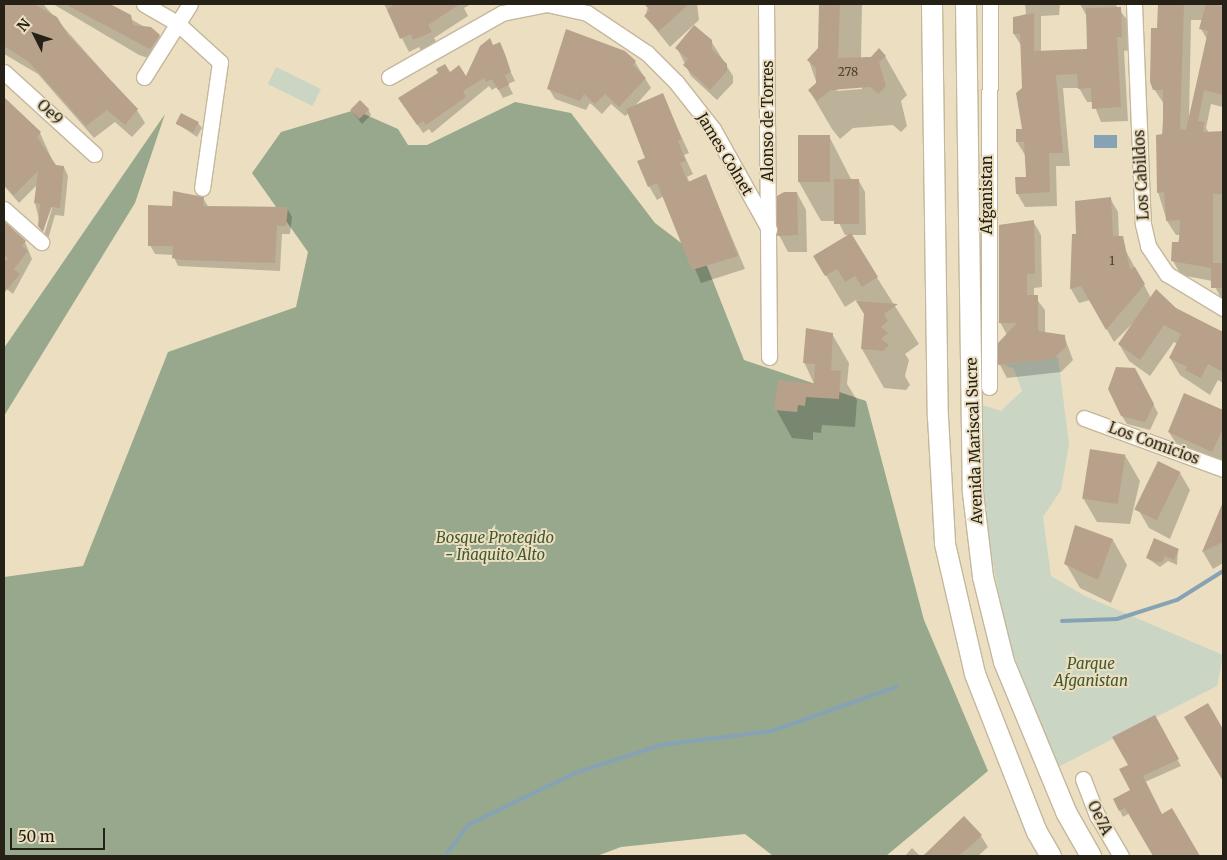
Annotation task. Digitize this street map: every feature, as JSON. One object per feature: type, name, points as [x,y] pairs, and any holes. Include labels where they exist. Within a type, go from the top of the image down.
[{"type":"main road","points":[[932,4],[945,544],[975,674],[1038,832],[1051,856]]},
{"type":"main road","name":"Avenida Mariscal Sucre","points":[[966,4],[973,493],[983,577],[1004,662],[1066,812],[1091,856]]},
{"type":"street","points":[[144,4],[177,23],[221,68],[202,188]]},
{"type":"street","points":[[144,76],[190,4]]},
{"type":"street","name":"James Colnet","points":[[390,77],[502,13],[547,4],[587,13],[639,47],[676,82],[713,129],[769,229]]},
{"type":"street","name":"Alonso de Torres","points":[[766,4],[769,357]]},
{"type":"street","name":"Afganistan","points":[[988,386],[990,4]]},
{"type":"street","name":"Los Cabildos","points":[[1134,4],[1143,224],[1148,246],[1167,274],[1223,308]]},
{"type":"street","name":"Oe9","points":[[4,72],[94,154]]},
{"type":"street","points":[[4,209],[41,242]]},
{"type":"street","name":"Los Comicios","points":[[1084,418],[1223,469]]},
{"type":"street","name":"Oe7A","points":[[1083,779],[1097,815],[1121,856]]},
{"type":"green space","points":[[276,67],[321,89],[313,106],[268,84]]},
{"type":"green space","name":"Bosque Protegido - Iñaquito Alto","points":[[515,102],[571,113],[655,223],[705,261],[744,360],[866,401],[924,620],[988,771],[886,856],[773,856],[745,834],[621,847],[597,856],[4,856],[4,577],[83,566],[168,352],[296,307],[308,252],[252,173],[281,132],[355,110],[398,129],[408,145],[427,145]]},
{"type":"green space","points":[[165,114],[135,203],[4,416],[4,348]]},
{"type":"green space","name":"Parque Afganistan","points":[[1058,357],[1069,444],[1061,490],[1043,517],[1051,576],[1085,596],[1223,655],[1217,686],[1056,768],[1008,639],[983,514],[973,402],[1001,411],[1022,391],[1014,369],[1003,365]]},
{"type":"water","points":[[1094,135],[1117,135],[1117,148],[1094,148]]},
{"type":"building","points":[[4,4],[34,4],[57,17],[68,35],[138,109],[125,125],[107,110],[86,126],[29,62],[4,46]]},
{"type":"building","points":[[65,4],[110,4],[131,15],[133,25],[151,27],[160,35],[150,49]]},
{"type":"building","points":[[394,4],[460,4],[428,25],[432,32],[413,40],[411,34],[400,39],[387,10]]},
{"type":"building","points":[[644,4],[689,4],[659,31],[644,16],[650,10]]},
{"type":"building","points":[[819,4],[840,4],[838,58],[871,57],[879,48],[886,56],[879,62],[886,86],[878,94],[870,87],[831,90],[817,101],[808,90],[816,83],[816,68],[807,60],[818,48]]},
{"type":"building","points":[[1158,4],[1184,4],[1180,129],[1186,130],[1208,31],[1199,29],[1206,4],[1223,6],[1223,95],[1204,90],[1198,121],[1204,122],[1203,132],[1223,131],[1223,194],[1213,194],[1213,263],[1223,263],[1223,288],[1211,288],[1211,268],[1171,261],[1172,242],[1179,242],[1180,220],[1166,221],[1164,192],[1157,193],[1156,135],[1163,134],[1163,90],[1153,90],[1150,82],[1151,28],[1157,28]]},
{"type":"building","points":[[1121,7],[1122,37],[1117,37],[1121,107],[1092,109],[1091,88],[1078,89],[1077,74],[1056,75],[1063,153],[1049,153],[1050,192],[1016,194],[1015,177],[1026,177],[1024,142],[1016,142],[1016,129],[1022,129],[1016,93],[1022,88],[1020,34],[1013,34],[1013,17],[1034,13],[1034,51],[1087,49],[1086,8]]},
{"type":"building","points":[[694,25],[712,40],[712,49],[727,64],[727,71],[710,90],[683,65],[688,59],[675,48]]},
{"type":"building","points":[[566,29],[625,51],[636,61],[633,65],[646,78],[619,107],[605,94],[595,104],[584,94],[580,101],[547,89]]},
{"type":"building","points":[[490,38],[493,45],[500,42],[505,54],[511,72],[505,75],[509,85],[498,90],[492,79],[486,82],[484,78],[463,91],[466,97],[426,125],[423,121],[417,125],[398,98],[438,73],[436,69],[445,64],[450,72],[459,65],[466,76],[480,46]]},
{"type":"building","points":[[663,93],[682,139],[678,141],[686,161],[680,163],[688,182],[706,174],[738,256],[692,270],[657,183],[648,187],[637,161],[645,158],[626,109]]},
{"type":"building","points":[[4,97],[41,132],[37,137],[56,165],[64,166],[60,208],[51,207],[43,232],[38,226],[40,204],[34,203],[38,171],[14,195],[4,185]]},
{"type":"building","points":[[360,100],[369,109],[359,119],[350,110]]},
{"type":"building","points":[[181,113],[199,122],[193,133],[176,124]]},
{"type":"building","points":[[798,135],[830,135],[830,182],[798,182]]},
{"type":"building","points":[[834,179],[859,179],[859,224],[834,224]]},
{"type":"building","points":[[173,191],[204,197],[203,206],[288,207],[286,226],[277,226],[275,263],[181,260],[172,258],[173,246],[148,246],[148,205],[172,206]]},
{"type":"building","points":[[784,192],[797,192],[798,235],[777,236],[777,196]]},
{"type":"building","points":[[1111,197],[1113,236],[1123,236],[1130,269],[1135,267],[1145,284],[1106,330],[1081,286],[1070,289],[1072,234],[1076,234],[1075,201]]},
{"type":"building","points":[[1034,220],[1035,274],[1027,274],[1027,295],[1038,295],[1038,331],[1065,335],[1066,347],[1053,359],[998,365],[998,343],[1017,323],[999,323],[999,225]]},
{"type":"building","points":[[4,221],[26,241],[22,246],[28,251],[14,269],[20,274],[4,293],[4,261],[9,259],[4,255]]},
{"type":"building","points":[[851,233],[878,277],[862,287],[855,276],[845,282],[837,269],[825,276],[813,256]]},
{"type":"building","points":[[1156,289],[1176,308],[1223,332],[1223,372],[1208,364],[1201,378],[1185,370],[1187,367],[1169,358],[1181,334],[1164,325],[1140,360],[1118,344]]},
{"type":"building","points":[[856,301],[898,304],[884,314],[888,321],[881,327],[888,333],[881,339],[889,345],[883,351],[861,349],[864,314]]},
{"type":"building","points":[[806,328],[833,333],[831,370],[841,371],[839,399],[806,397],[805,406],[798,405],[797,412],[774,410],[778,380],[814,384],[815,364],[803,363]]},
{"type":"building","points":[[1116,367],[1135,368],[1154,404],[1145,422],[1121,416],[1108,389]]},
{"type":"building","points":[[1184,393],[1223,410],[1223,429],[1212,452],[1168,432]]},
{"type":"building","points":[[1090,449],[1126,455],[1118,504],[1082,498]]},
{"type":"building","points":[[1158,461],[1180,472],[1157,520],[1134,510]]},
{"type":"building","points":[[1223,502],[1223,542],[1202,552]]},
{"type":"building","points":[[1075,525],[1113,539],[1098,580],[1064,564]]},
{"type":"building","points":[[1154,538],[1179,549],[1174,560],[1165,556],[1162,562],[1146,558]]},
{"type":"building","points":[[1208,703],[1223,729],[1223,781],[1184,717]]},
{"type":"building","points":[[1155,715],[1179,759],[1143,776],[1162,814],[1172,808],[1200,856],[1153,856],[1125,808],[1119,811],[1113,799],[1130,790],[1119,769],[1128,765],[1112,737]]},
{"type":"building","points":[[964,816],[982,835],[972,845],[958,856],[923,856]]},
{"type":"waterway","points":[[1062,621],[1117,619],[1177,600],[1223,571]]},
{"type":"waterway","points":[[445,856],[468,825],[575,773],[661,745],[772,731],[896,687]]}]
